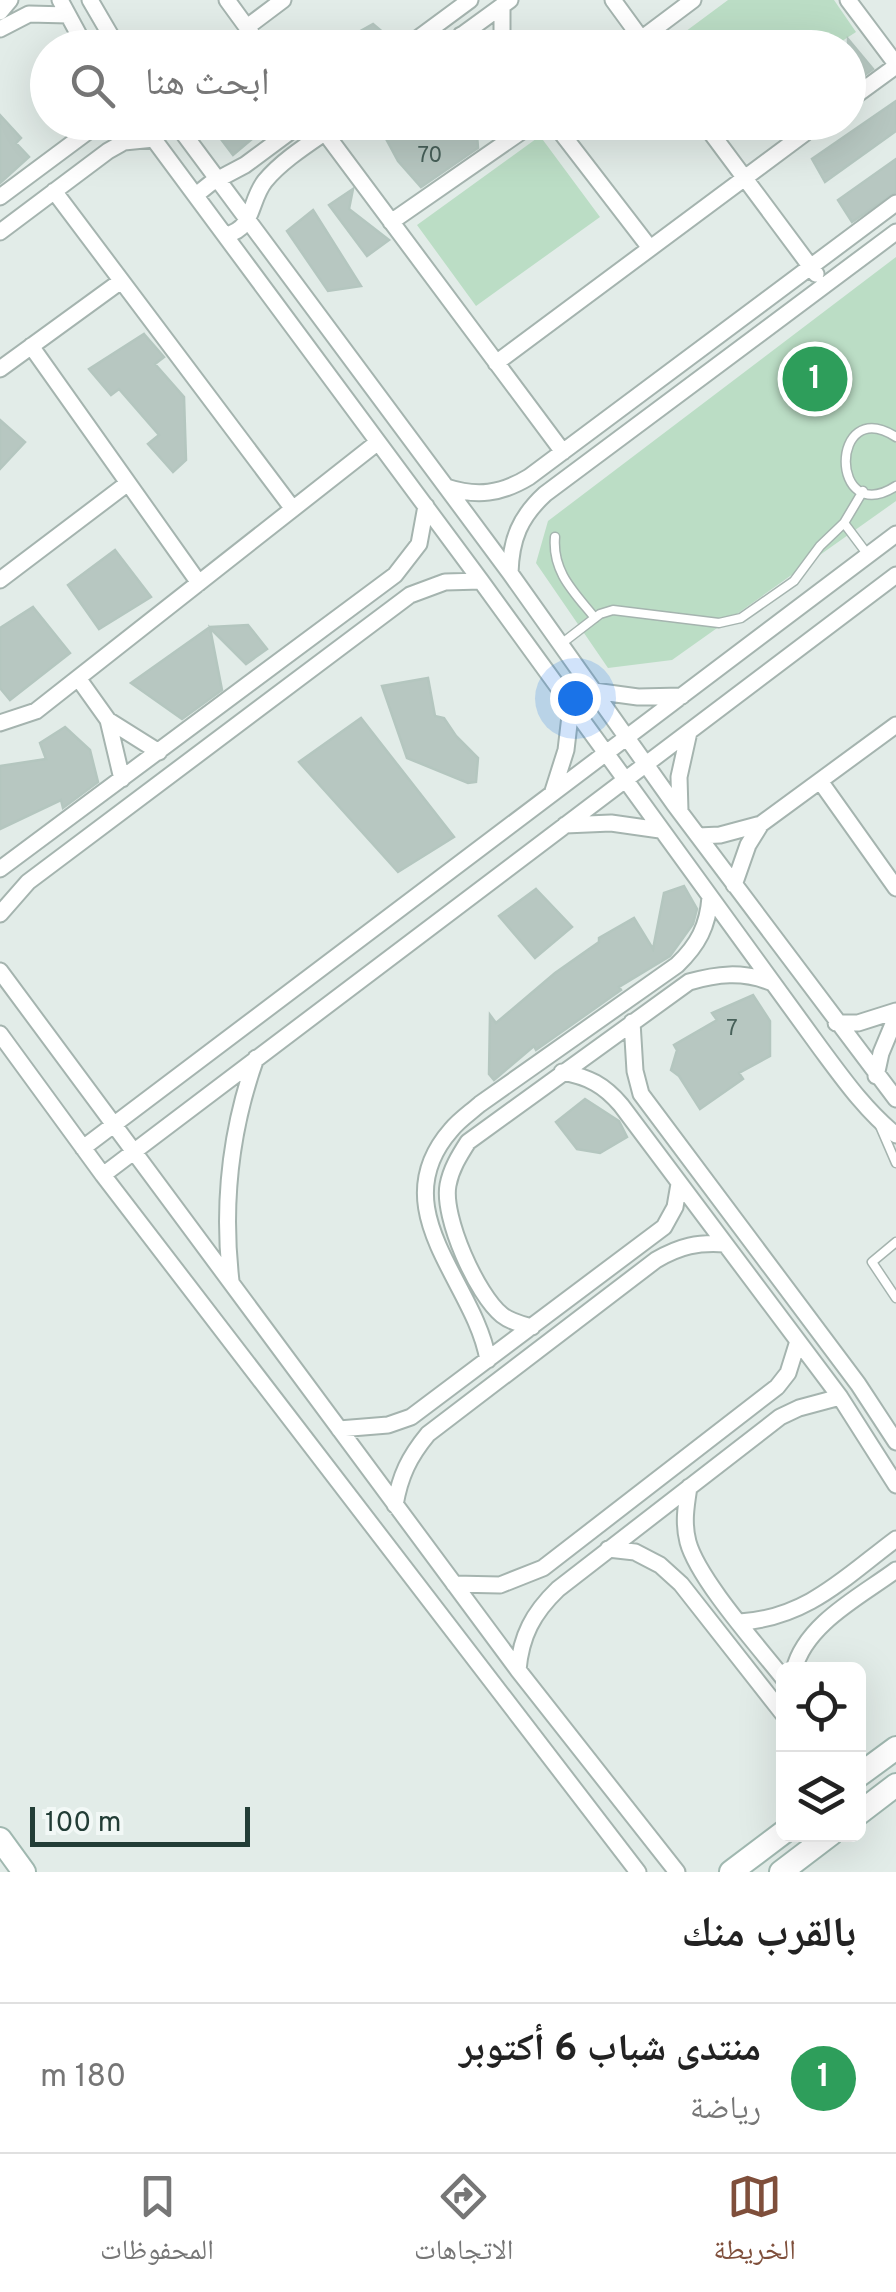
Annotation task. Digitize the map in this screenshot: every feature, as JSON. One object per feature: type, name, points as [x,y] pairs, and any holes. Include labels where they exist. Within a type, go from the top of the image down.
[{"type":"main road","points":[[866,1764],[896,1748]]},
{"type":"main road","points":[[866,1808],[896,1785]]},
{"type":"main road","points":[[731,1872],[776,1838]]},
{"type":"main road","points":[[0,1839],[24,1872]]},
{"type":"main road","points":[[781,1872],[820,1842]]},
{"type":"street","points":[[0,12],[10,0]]},
{"type":"street","points":[[90,0],[108,30]]},
{"type":"street","points":[[227,0],[250,30]]},
{"type":"street","points":[[247,26],[283,0]]},
{"type":"street","points":[[430,30],[470,0]]},
{"type":"street","points":[[612,0],[634,30]]},
{"type":"street","points":[[659,30],[693,0]]},
{"type":"street","points":[[848,0],[896,65],[866,88]]},
{"type":"street","points":[[468,30],[506,3]]},
{"type":"street","points":[[504,30],[506,3]]},
{"type":"street","points":[[0,28],[28,14],[64,7],[76,30]]},
{"type":"street","points":[[0,196],[74,140]]},
{"type":"street","points":[[101,140],[108,151]]},
{"type":"street","points":[[0,232],[108,151],[133,140]]},
{"type":"street","points":[[155,140],[482,581],[772,983],[878,1121],[896,1135]]},
{"type":"street","points":[[189,140],[510,572],[644,764],[896,1100]]},
{"type":"street","points":[[196,195],[280,140]]},
{"type":"street","points":[[226,235],[240,230],[249,220],[264,182],[308,140]]},
{"type":"street","points":[[330,140],[563,452]]},
{"type":"street","points":[[392,222],[509,140]]},
{"type":"street","points":[[567,140],[650,248]]},
{"type":"street","points":[[716,140],[824,286]]},
{"type":"street","points":[[496,363],[796,140]]},
{"type":"street","points":[[54,191],[293,509]]},
{"type":"street","points":[[444,486],[488,494],[510,488],[896,203]]},
{"type":"street","points":[[510,572],[510,550],[517,529],[544,494],[896,232]]},
{"type":"street","points":[[0,369],[121,280]]},
{"type":"street","points":[[31,346],[198,583]]},
{"type":"street","points":[[0,722],[36,711],[378,442]]},
{"type":"street","points":[[0,580],[128,483]]},
{"type":"street","points":[[28,882],[6,865],[394,575],[419,544],[426,506]]},
{"type":"street","points":[[83,1148],[896,534]]},
{"type":"street","points":[[394,575],[410,595]]},
{"type":"street","points":[[103,1174],[896,575]]},
{"type":"street","points":[[0,914],[28,882],[410,595],[445,582],[482,581]]},
{"type":"street","points":[[78,678],[108,720],[159,752]]},
{"type":"street","points":[[594,691],[638,697],[682,696]]},
{"type":"street","points":[[552,792],[566,750],[571,707]]},
{"type":"street","points":[[108,720],[122,780]]},
{"type":"street","points":[[734,885],[748,845],[761,824],[896,724]]},
{"type":"street","points":[[680,811],[678,777],[689,732]]},
{"type":"street","points":[[820,780],[891,870],[896,888]]},
{"type":"street","points":[[561,826],[611,823],[660,830]]},
{"type":"street","points":[[698,836],[720,835],[761,824]]},
{"type":"street","points":[[488,1360],[480,1326],[436,1245],[426,1216],[426,1185],[434,1156],[450,1130],[480,1104],[677,965],[702,934],[710,897]]},
{"type":"street","points":[[677,965],[691,968],[690,982]]},
{"type":"street","points":[[0,971],[518,1670],[677,1872]]},
{"type":"street","points":[[532,1327],[500,1314],[456,1237],[448,1213],[447,1188],[454,1163],[468,1142],[690,982],[731,974],[772,983]]},
{"type":"street","points":[[836,1024],[858,1024],[896,1014]]},
{"type":"street","points":[[876,1076],[896,1014]]},
{"type":"street","points":[[632,1022],[635,1072],[641,1094],[858,1384],[896,1442]]},
{"type":"street","points":[[0,1034],[83,1148],[638,1872]]},
{"type":"street","points":[[232,1285],[227,1234],[228,1182],[234,1131],[256,1057]]},
{"type":"street","points":[[562,1072],[586,1076],[606,1088],[621,1106],[840,1397],[894,1478]]},
{"type":"street","points":[[621,1106],[626,1092],[634,1090],[641,1094]]},
{"type":"street","points":[[339,1428],[388,1425],[411,1417],[664,1227],[675,1207],[680,1184]]},
{"type":"street","points":[[646,1242],[659,1246],[656,1260]]},
{"type":"street","points":[[395,1505],[400,1479],[411,1455],[428,1434],[656,1260],[689,1245],[725,1244]]},
{"type":"street","points":[[463,1294],[473,1300],[482,1292],[481,1286]]},
{"type":"street","points":[[454,1584],[500,1585],[543,1568],[764,1397],[788,1373],[798,1341]]},
{"type":"street","points":[[764,1397],[770,1395],[782,1403],[780,1417]]},
{"type":"street","points":[[518,1670],[520,1647],[528,1625],[558,1589],[780,1417],[840,1397]]},
{"type":"street","points":[[411,1417],[412,1433],[420,1437],[428,1434]]},
{"type":"street","points":[[689,1487],[684,1515],[688,1544],[701,1570],[776,1669]]},
{"type":"street","points":[[740,1622],[768,1620],[794,1611],[896,1538]]},
{"type":"street","points":[[608,1549],[635,1552],[660,1564],[681,1584],[776,1704]]},
{"type":"street","points":[[543,1568],[541,1584],[548,1590],[558,1589]]},
{"type":"street","points":[[681,1584],[687,1571],[701,1570]]},
{"type":"street","points":[[798,1662],[808,1639],[828,1620],[896,1570]]},
{"type":"lane","points":[[896,437],[871,430],[850,442],[843,458],[845,474],[863,491],[880,494],[896,486]]},
{"type":"lane","points":[[561,644],[595,618],[613,610],[719,623],[742,618],[794,582],[820,546],[844,523],[863,491]]},
{"type":"lane","points":[[844,523],[868,556]]},
{"type":"lane","points":[[554,536],[556,564],[562,576],[595,618]]},
{"type":"lane","points":[[878,1121],[896,1163]]},
{"type":"lane","points":[[896,1242],[872,1262],[896,1298]]},
{"type":"green space","points":[[728,0],[834,0],[855,30],[688,30]]},
{"type":"green space","points":[[534,140],[543,140],[600,217],[476,306],[417,225]]},
{"type":"green space","points":[[896,257],[896,501],[672,660],[608,668],[536,563],[548,521]]},
{"type":"building","points":[[896,101],[896,131],[825,182],[812,159],[840,140],[866,140],[866,122]]},
{"type":"building","points":[[0,115],[21,138],[16,143],[29,157],[0,183]]},
{"type":"building","points":[[222,140],[251,140],[233,155]]},
{"type":"building","points":[[387,140],[477,140],[478,148],[421,187],[398,161]]},
{"type":"building","points":[[896,159],[896,192],[852,222],[838,200]]},
{"type":"building","points":[[353,189],[349,209],[389,240],[367,256],[329,205]]},
{"type":"building","points":[[313,210],[361,286],[328,291],[287,231]]},
{"type":"building","points":[[144,334],[164,357],[155,364],[184,397],[186,460],[173,472],[148,444],[159,435],[119,389],[111,395],[89,369]]},
{"type":"building","points":[[0,420],[25,442],[0,469]]},
{"type":"building","points":[[115,550],[151,597],[99,629],[68,585]]},
{"type":"building","points":[[33,607],[70,653],[10,700],[0,688],[0,628]]},
{"type":"building","points":[[248,625],[267,649],[246,664],[210,628],[222,690],[182,719],[131,683],[210,627]]},
{"type":"building","points":[[428,678],[435,716],[444,718],[478,758],[476,782],[468,783],[407,758],[382,686]]},
{"type":"building","points":[[361,718],[454,837],[398,872],[299,762]]},
{"type":"building","points":[[65,727],[90,750],[98,782],[63,808],[61,800],[0,829],[0,766],[46,759],[40,743]]},
{"type":"building","points":[[684,886],[697,909],[693,924],[670,956],[619,987],[621,990],[536,1050],[534,1046],[494,1080],[489,1074],[490,1015],[496,1023],[599,942],[599,938],[634,918],[653,949],[664,893]]},
{"type":"building","points":[[536,889],[572,927],[535,958],[499,916]]},
{"type":"building","points":[[753,995],[770,1021],[770,1056],[739,1073],[743,1079],[700,1109],[671,1070],[677,1050],[674,1045],[717,1020],[712,1013]]},
{"type":"building","points":[[585,1099],[619,1121],[627,1137],[600,1153],[577,1149],[556,1122]]},
{"type":"place","name":"منتدى شباب 6 أكتوبر","points":[[815,379]]}]
